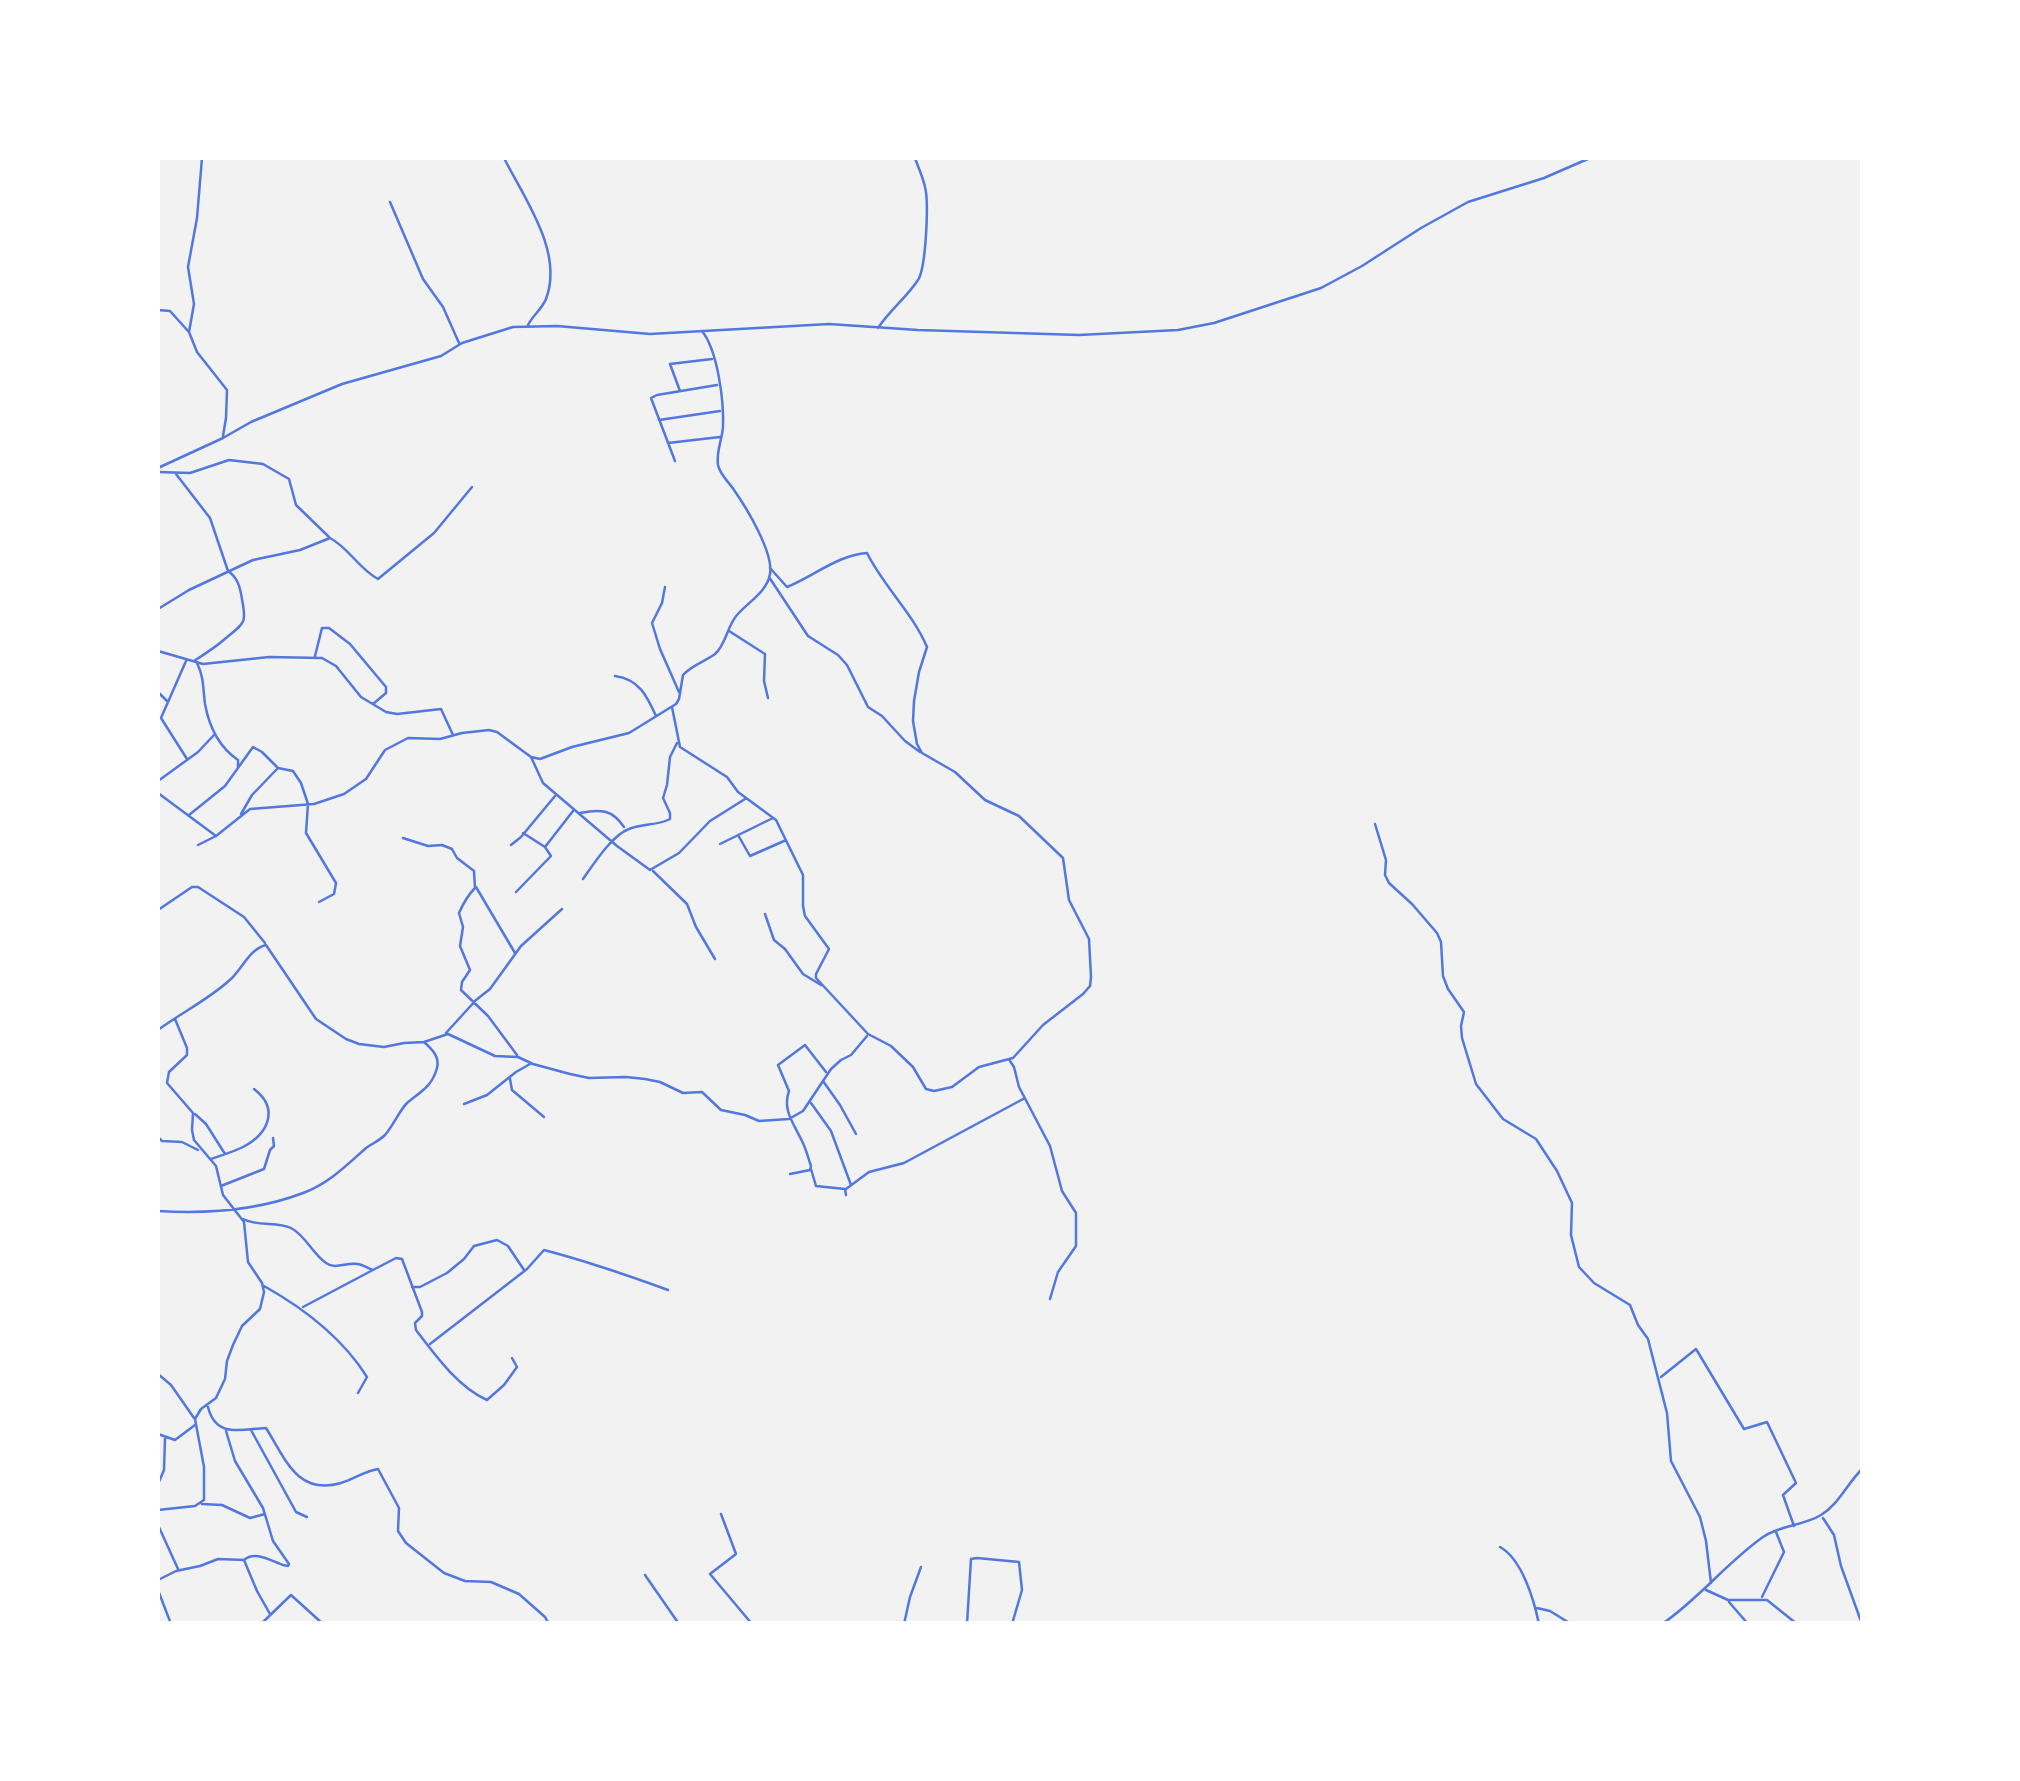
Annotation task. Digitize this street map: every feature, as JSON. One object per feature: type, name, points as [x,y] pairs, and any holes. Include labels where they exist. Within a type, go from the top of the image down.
[{"type":"street","points":[[189,332],[194,304],[188,267],[202,158]]},
{"type":"street","points":[[504,158],[544,235],[550,261],[546,297],[528,326]]},
{"type":"street","points":[[878,328],[922,272],[926,188],[915,158]]},
{"type":"street","points":[[158,470],[251,422],[342,384],[440,356],[459,344],[509,327],[569,326],[650,334],[829,324],[1079,336],[1178,330],[1214,323],[1321,288],[1468,202],[1544,178],[1590,158]]},
{"type":"street","points":[[390,202],[423,279],[447,314],[459,344]]},
{"type":"street","points":[[158,310],[170,311],[189,332],[197,352],[226,389],[223,438]]},
{"type":"street","points":[[240,814],[250,809],[332,799],[361,784],[383,752],[409,738],[438,740],[494,731],[531,757],[543,759],[624,734],[672,708],[679,700],[684,672],[717,653],[737,614],[769,578],[770,568],[752,520],[719,470],[719,385],[714,358],[700,330]]},
{"type":"street","points":[[680,390],[670,364],[714,358]]},
{"type":"street","points":[[675,461],[652,397],[719,385]]},
{"type":"street","points":[[659,420],[722,410]]},
{"type":"street","points":[[668,443],[721,437]]},
{"type":"street","points":[[158,470],[194,472],[228,460],[264,465],[289,480],[296,505],[378,579],[434,533],[472,487]]},
{"type":"street","points":[[176,474],[208,514],[228,571],[238,583],[245,613],[238,631],[192,662],[161,718],[187,759]]},
{"type":"street","points":[[158,609],[254,560],[300,550],[330,538]]},
{"type":"street","points":[[770,568],[787,587],[832,563],[867,554],[876,572],[915,621],[928,647],[917,684],[914,713],[915,735],[922,752]]},
{"type":"street","points":[[765,914],[774,940],[803,974],[822,986],[868,1034],[891,1046],[930,1090],[952,1087],[984,1064],[1009,1060],[1088,988],[1091,977],[1089,939],[1070,900],[1062,857],[1019,816],[985,800],[955,772],[902,738],[868,707],[847,665],[808,636],[769,578]]},
{"type":"street","points":[[664,586],[662,603],[652,623],[680,693]]},
{"type":"street","points":[[315,657],[322,628],[339,634],[386,688],[386,694],[372,705]]},
{"type":"street","points":[[728,630],[764,654],[768,698]]},
{"type":"street","points":[[158,663],[158,651],[213,664],[269,657],[315,657],[331,662],[360,698],[394,714],[440,708],[453,735]]},
{"type":"street","points":[[192,662],[203,678],[205,703],[215,734],[237,759],[238,768]]},
{"type":"street","points":[[615,676],[624,677],[642,689],[656,718]]},
{"type":"street","points":[[158,692],[168,701]]},
{"type":"street","points":[[672,708],[681,748],[727,776],[736,790],[774,817],[804,880],[806,916],[829,950],[816,974],[822,986]]},
{"type":"street","points":[[158,781],[215,734]]},
{"type":"street","points":[[583,879],[626,830],[670,819],[662,798],[668,785],[670,757],[678,742]]},
{"type":"street","points":[[188,814],[225,786],[253,747],[278,768],[294,773],[308,804],[306,833],[336,883],[334,894],[319,902]]},
{"type":"street","points":[[531,757],[540,780],[612,842],[652,870],[688,906],[715,959]]},
{"type":"street","points":[[198,845],[216,836],[240,814],[278,768]]},
{"type":"street","points":[[158,793],[216,836]]},
{"type":"street","points":[[511,845],[556,795]]},
{"type":"street","points":[[652,870],[679,853],[708,822],[746,798]]},
{"type":"street","points":[[544,847],[576,812],[607,811],[626,830]]},
{"type":"street","points":[[720,844],[774,817]]},
{"type":"street","points":[[1375,824],[1388,883],[1430,923],[1441,942],[1442,973],[1464,1010],[1462,1038],[1476,1084],[1503,1119],[1536,1139],[1573,1207],[1572,1235],[1580,1267],[1594,1282],[1631,1306],[1650,1343],[1667,1415],[1671,1463],[1700,1517],[1711,1584]]},
{"type":"street","points":[[516,892],[551,858],[544,847],[523,833]]},
{"type":"street","points":[[738,835],[750,856],[786,840]]},
{"type":"street","points":[[404,838],[452,849],[474,871],[476,886],[515,954]]},
{"type":"street","points":[[158,910],[198,886],[257,930],[316,1019],[352,1041],[378,1047],[424,1042],[445,1034],[490,990],[524,943],[562,909]]},
{"type":"street","points":[[476,886],[459,915],[461,948],[470,970],[461,988],[518,1057]]},
{"type":"street","points":[[158,1030],[217,992],[245,965],[251,952],[266,945]]},
{"type":"street","points":[[174,1018],[187,1056],[168,1072],[166,1081],[202,1118],[226,1154]]},
{"type":"street","points":[[445,1034],[495,1056],[518,1057],[584,1077],[626,1076],[653,1080],[683,1093],[702,1092],[719,1110],[757,1121],[789,1119],[803,1110],[827,1073],[852,1055],[868,1034]]},
{"type":"street","points":[[158,1211],[236,1211],[308,1192],[330,1179],[380,1140],[404,1106],[426,1090],[438,1066],[437,1058],[424,1042]]},
{"type":"street","points":[[827,1073],[805,1046],[778,1064],[790,1093],[786,1100],[789,1119],[801,1139],[817,1186],[846,1192],[870,1172],[904,1164],[1025,1098]]},
{"type":"street","points":[[1009,1060],[1050,1146],[1062,1191],[1076,1215],[1076,1246],[1056,1275],[1050,1299]]},
{"type":"street","points":[[464,1104],[487,1095],[532,1064]]},
{"type":"street","points":[[510,1077],[511,1089],[544,1117]]},
{"type":"street","points":[[822,1080],[856,1134]]},
{"type":"street","points":[[210,1160],[250,1143],[269,1122],[267,1106],[254,1089]]},
{"type":"street","points":[[810,1102],[831,1131],[851,1185]]},
{"type":"street","points":[[194,1114],[193,1136],[217,1168],[223,1196],[245,1224],[249,1265],[263,1285],[302,1308],[342,1344],[366,1375],[358,1392]]},
{"type":"street","points":[[158,1138],[182,1142],[202,1152]]},
{"type":"street","points":[[220,1186],[262,1171],[274,1147],[273,1138]]},
{"type":"street","points":[[790,1174],[811,1168]]},
{"type":"street","points":[[242,1218],[255,1224],[290,1228],[330,1266],[358,1264],[373,1270]]},
{"type":"street","points":[[412,1287],[447,1273],[474,1246],[497,1240],[508,1246],[524,1271]]},
{"type":"street","points":[[428,1346],[546,1250],[668,1290]]},
{"type":"street","points":[[302,1308],[401,1258],[422,1312],[415,1329],[466,1387],[486,1400],[517,1366],[512,1358]]},
{"type":"street","points":[[158,1434],[176,1440],[214,1400],[241,1328],[260,1309],[263,1285]]},
{"type":"street","points":[[1660,1378],[1696,1349],[1744,1428],[1767,1422],[1796,1483],[1783,1495],[1794,1526]]},
{"type":"street","points":[[158,1374],[174,1389],[195,1422],[204,1467],[201,1504]]},
{"type":"street","points":[[208,1405],[213,1420],[225,1428],[266,1428],[293,1473],[310,1484],[341,1483],[378,1468],[399,1508],[398,1531],[406,1543],[451,1576],[491,1582],[519,1594],[549,1624]]},
{"type":"street","points":[[158,1580],[218,1559],[244,1560],[250,1555],[288,1566],[236,1461],[225,1428]]},
{"type":"street","points":[[250,1429],[294,1510],[306,1517]]},
{"type":"street","points":[[158,1484],[164,1470],[165,1438]]},
{"type":"street","points":[[1662,1624],[1764,1536],[1832,1508],[1862,1469]]},
{"type":"street","points":[[158,1510],[216,1503],[250,1518],[265,1514]]},
{"type":"street","points":[[721,1514],[736,1554],[710,1574],[752,1624]]},
{"type":"street","points":[[1822,1515],[1834,1535],[1862,1624]]},
{"type":"street","points":[[158,1525],[178,1571]]},
{"type":"street","points":[[1762,1598],[1784,1552],[1776,1530]]},
{"type":"street","points":[[160,1544],[162,1536]]},
{"type":"street","points":[[1500,1547],[1508,1552],[1530,1589],[1539,1624]]},
{"type":"street","points":[[967,1624],[971,1559],[977,1558],[1019,1562],[1022,1590],[1012,1624]]},
{"type":"street","points":[[244,1560],[270,1614]]},
{"type":"street","points":[[904,1624],[921,1567]]},
{"type":"street","points":[[646,1576],[678,1624]]},
{"type":"street","points":[[1704,1589],[1728,1600],[1748,1624]]},
{"type":"street","points":[[158,1590],[171,1624]]},
{"type":"street","points":[[261,1624],[291,1594],[323,1624]]},
{"type":"street","points":[[1728,1600],[1762,1598],[1797,1624]]},
{"type":"street","points":[[1536,1607],[1571,1624]]}]
